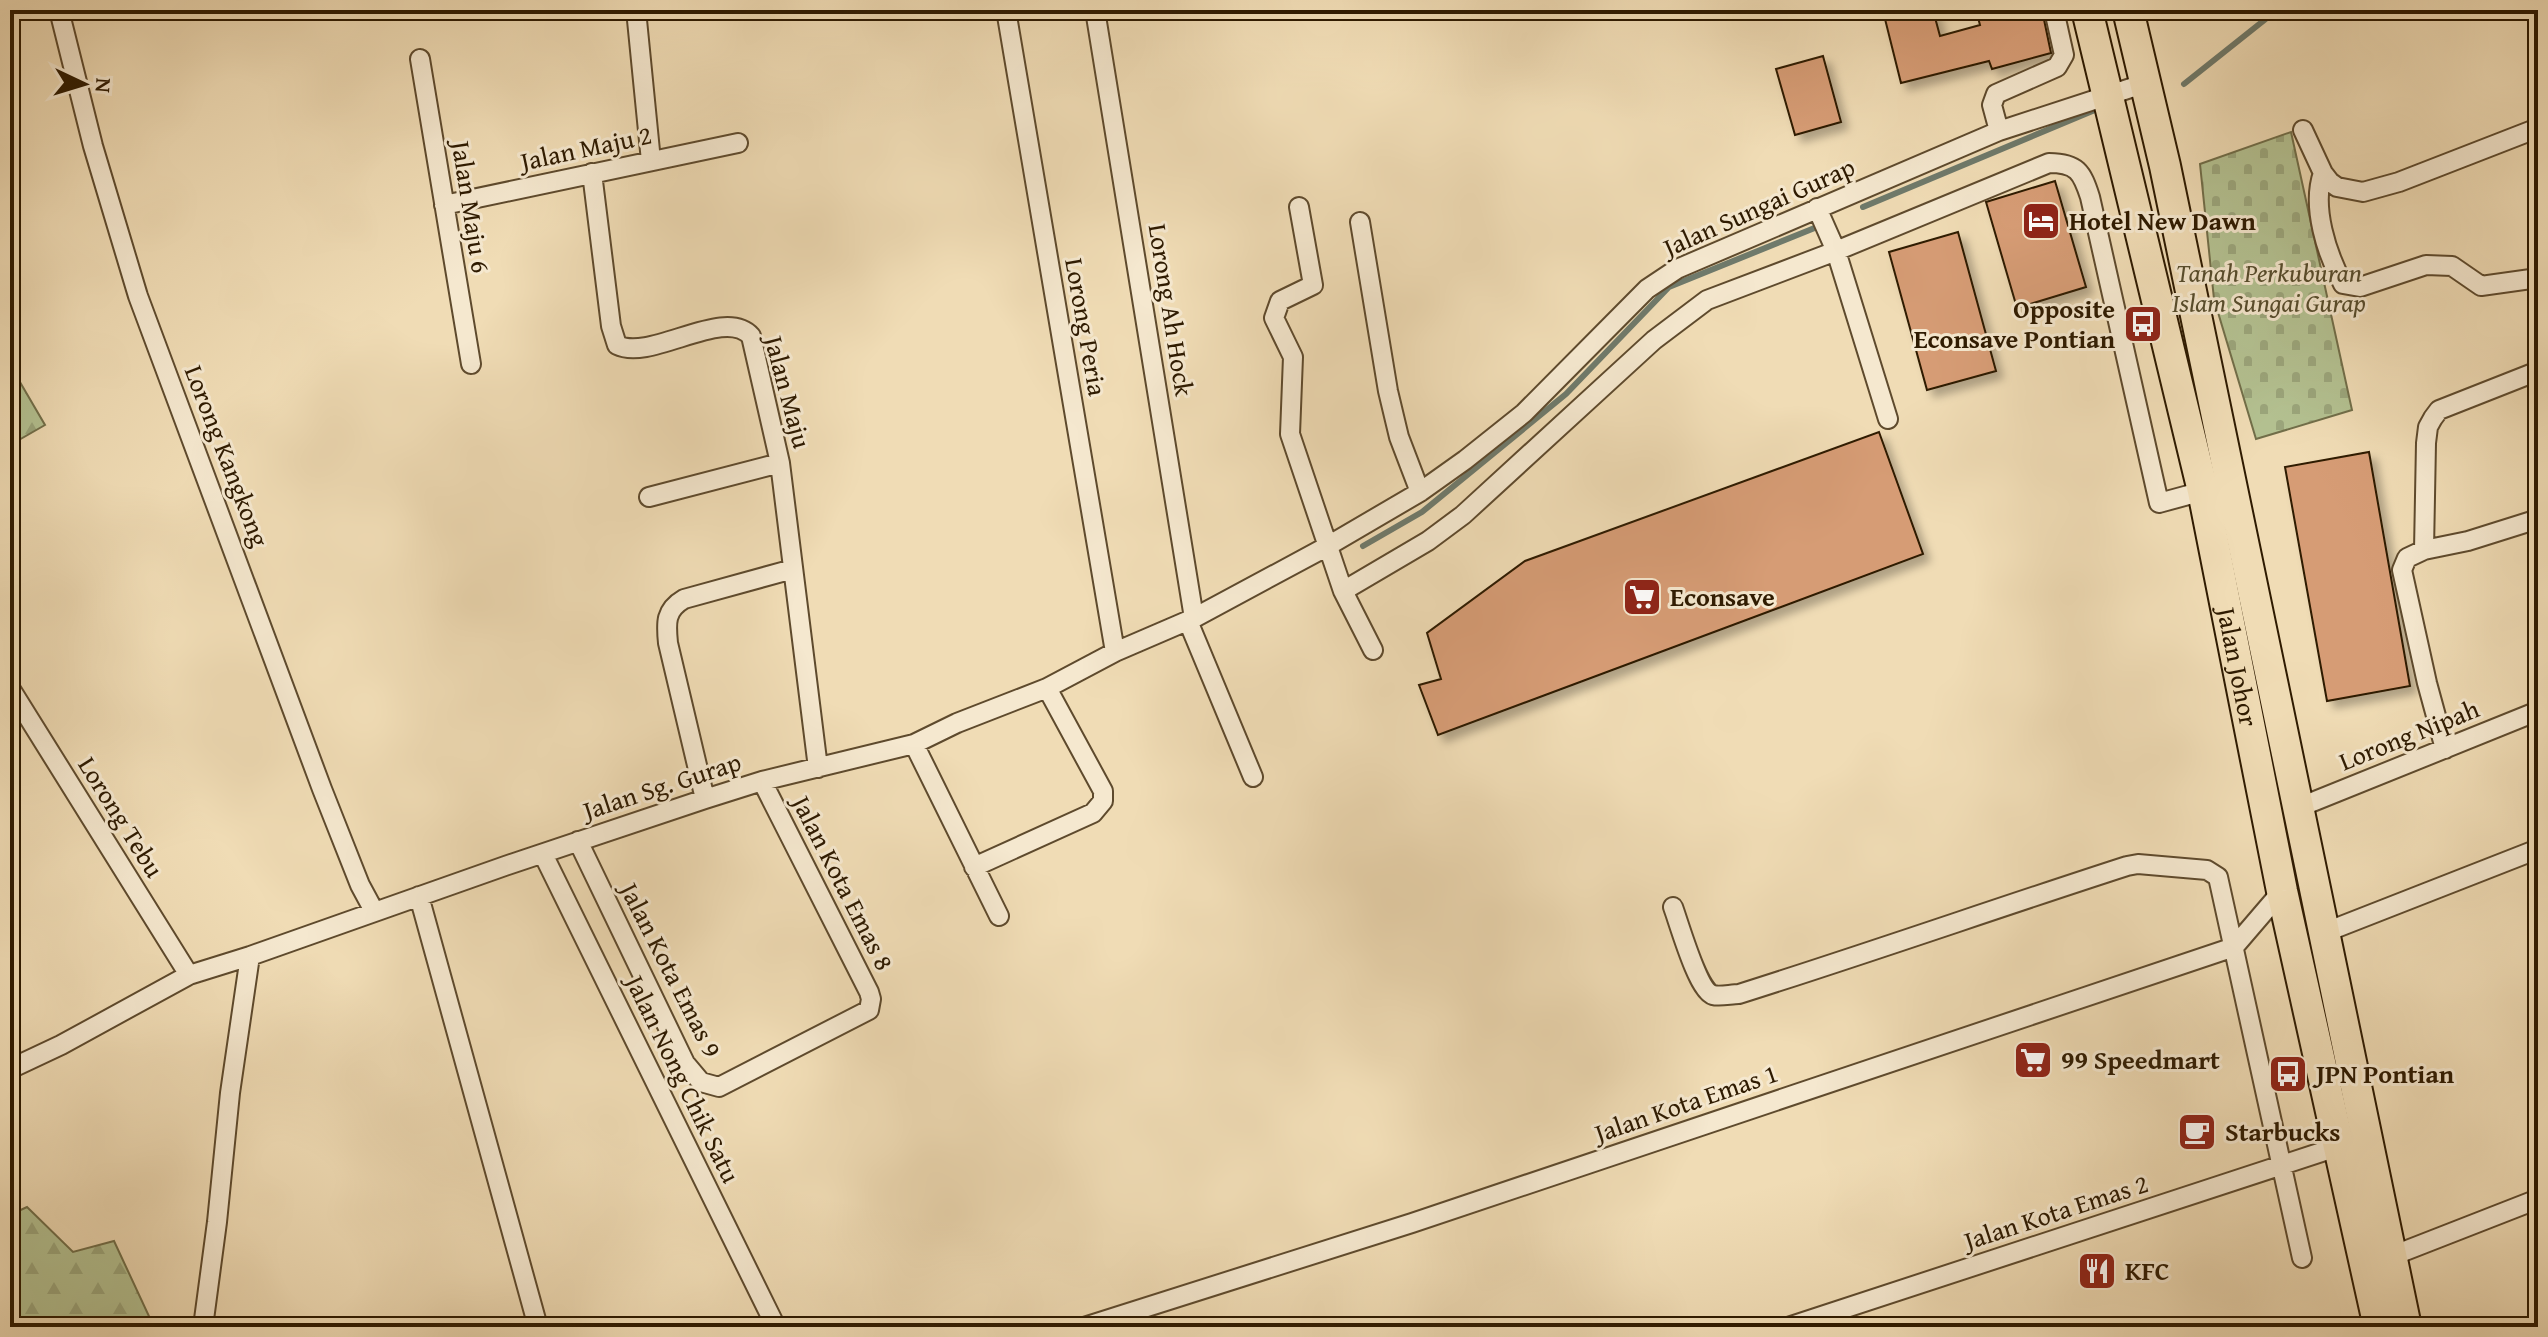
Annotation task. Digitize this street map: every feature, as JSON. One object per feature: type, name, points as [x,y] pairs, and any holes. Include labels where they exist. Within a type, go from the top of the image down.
[{"type":"highway","name":"Jalan Johor","points":[[2087,10],[2203,491],[2282,891],[2379,1327]]},
{"type":"highway","name":"Jalan Johor","points":[[2128,10],[2300,807],[2406,1327]]},
{"type":"street","name":"Lorong Kangkong","points":[[59,10],[93,146],[138,296],[322,789],[360,885],[374,911]]},
{"type":"street","points":[[636,10],[651,161]]},
{"type":"street","name":"Lorong Peria","points":[[1006,10],[1115,652]]},
{"type":"street","name":"Lorong Ah Hock","points":[[1095,10],[1191,620],[1253,777]]},
{"type":"street","points":[[1999,131],[1992,105],[1996,94],[2057,67],[2064,55],[2054,10]]},
{"type":"street","name":"Jalan Maju 6","points":[[420,59],[471,364]]},
{"type":"street","name":"Jalan Sungai Gurap","points":[[1326,547],[1420,492],[1524,413],[1647,289],[1677,269],[1999,131],[2146,83]]},
{"type":"street","points":[[2303,130],[2323,173],[2337,187],[2363,192],[2399,182],[2538,128]]},
{"type":"street","name":"Jalan Maju 2","points":[[444,205],[738,143]]},
{"type":"street","points":[[1343,591],[1428,541],[1463,515],[1654,340],[1707,300],[1836,251],[2049,163],[2074,167],[2084,180],[2090,197],[2159,503],[2203,491]]},
{"type":"street","name":"Jalan Maju","points":[[592,173],[611,326],[617,345],[624,348],[646,346],[725,327],[746,331],[751,336],[780,463],[818,768]]},
{"type":"street","points":[[2323,173],[2318,187],[2321,218],[2333,265],[2343,284],[2360,287],[2426,265],[2452,266],[2481,286],[2538,278]]},
{"type":"street","points":[[1299,207],[1313,285],[1280,301],[1274,318],[1293,357],[1290,434],[1326,547],[1343,591],[1373,650]]},
{"type":"street","points":[[1817,208],[1836,251],[1888,419]]},
{"type":"street","points":[[1360,222],[1388,391],[1399,437],[1420,492]]},
{"type":"street","points":[[2424,550],[2426,443],[2433,418],[2439,410],[2538,371]]},
{"type":"street","points":[[649,497],[780,463]]},
{"type":"street","points":[[2445,749],[2402,570],[2407,558],[2424,550],[2468,541],[2538,519]]},
{"type":"street","name":"Jalan Sg. Gurap","points":[[10,1069],[61,1045],[189,975],[705,799],[762,781],[914,744],[957,723],[1047,688],[1115,652],[1191,620],[1326,547]]},
{"type":"street","points":[[705,799],[668,643],[669,612],[684,599],[793,569]]},
{"type":"street","name":"Lorong Tebu","points":[[10,688],[189,975]]},
{"type":"street","points":[[974,867],[1093,813],[1103,801],[1103,791],[1047,688]]},
{"type":"street","name":"Lorong Nipah","points":[[2300,807],[2538,711]]},
{"type":"street","points":[[914,744],[999,916]]},
{"type":"street","name":"Jalan Kota Emas 8","points":[[762,781],[869,992],[869,1010]]},
{"type":"street","name":"Jalan Kota Emas 9","points":[[578,841],[685,1063],[701,1082],[719,1087],[869,1010]]},
{"type":"street","points":[[2326,932],[2538,849]]},
{"type":"street","name":"Jalan Nong Chik Satu","points":[[543,854],[776,1327]]},
{"type":"street","points":[[1673,907],[1695,969],[1706,990],[1713,995],[1739,994],[2138,864],[2213,872],[2218,877],[2302,1258]]},
{"type":"street","points":[[2234,947],[2282,891]]},
{"type":"street","points":[[419,896],[538,1327]]},
{"type":"street","name":"Jalan Kota Emas 1","points":[[1084,1327],[1426,1218],[2234,947]]},
{"type":"street","points":[[203,1327],[230,1093],[250,956]]},
{"type":"street","name":"Jalan Kota Emas 2","points":[[1788,1327],[2340,1146]]},
{"type":"street","points":[[2392,1256],[2538,1199]]},
{"type":"green space","name":"Tanah Perkuburan Islam Sungai Gurap","points":[[2291,132],[2352,410],[2256,439],[2214,299],[2200,164]]},
{"type":"green space","points":[[10,365],[45,425],[10,445]]},
{"type":"green space","points":[[27,1207],[73,1252],[114,1241],[154,1327],[10,1327],[10,1215]]},
{"type":"building","points":[[1919,10],[1933,10],[1940,36],[1980,25],[1976,10],[2042,10],[2051,53],[1992,69],[1989,61],[1901,83],[1885,19]]},
{"type":"building","points":[[1823,56],[1841,122],[1795,135],[1776,69]]},
{"type":"building","points":[[2055,181],[2086,287],[2017,308],[1986,202]]},
{"type":"building","points":[[1958,232],[1996,371],[1927,390],[1889,252]]},
{"type":"building","name":"Econsave","points":[[1879,432],[1923,554],[1438,735],[1419,685],[1441,679],[1427,633],[1525,561]]},
{"type":"building","points":[[2369,452],[2410,686],[2327,701],[2285,467]]},
{"type":"waterway","points":[[2184,84],[2277,10]]},
{"type":"waterway","points":[[1863,207],[2102,107]]},
{"type":"waterway","points":[[1363,546],[1422,512],[1566,394],[1669,287],[1822,225]]},
{"type":"place","name":"Hotel New Dawn","points":[[2041,221]]},
{"type":"place","name":"Opposite Econsave Pontian","points":[[2143,324]]},
{"type":"place","name":"Econsave","points":[[1642,597]]},
{"type":"place","name":"99 Speedmart","points":[[2033,1060]]},
{"type":"place","name":"JPN Pontian","points":[[2288,1074]]},
{"type":"place","name":"Starbucks","points":[[2197,1132]]},
{"type":"place","name":"KFC","points":[[2097,1271]]}]
